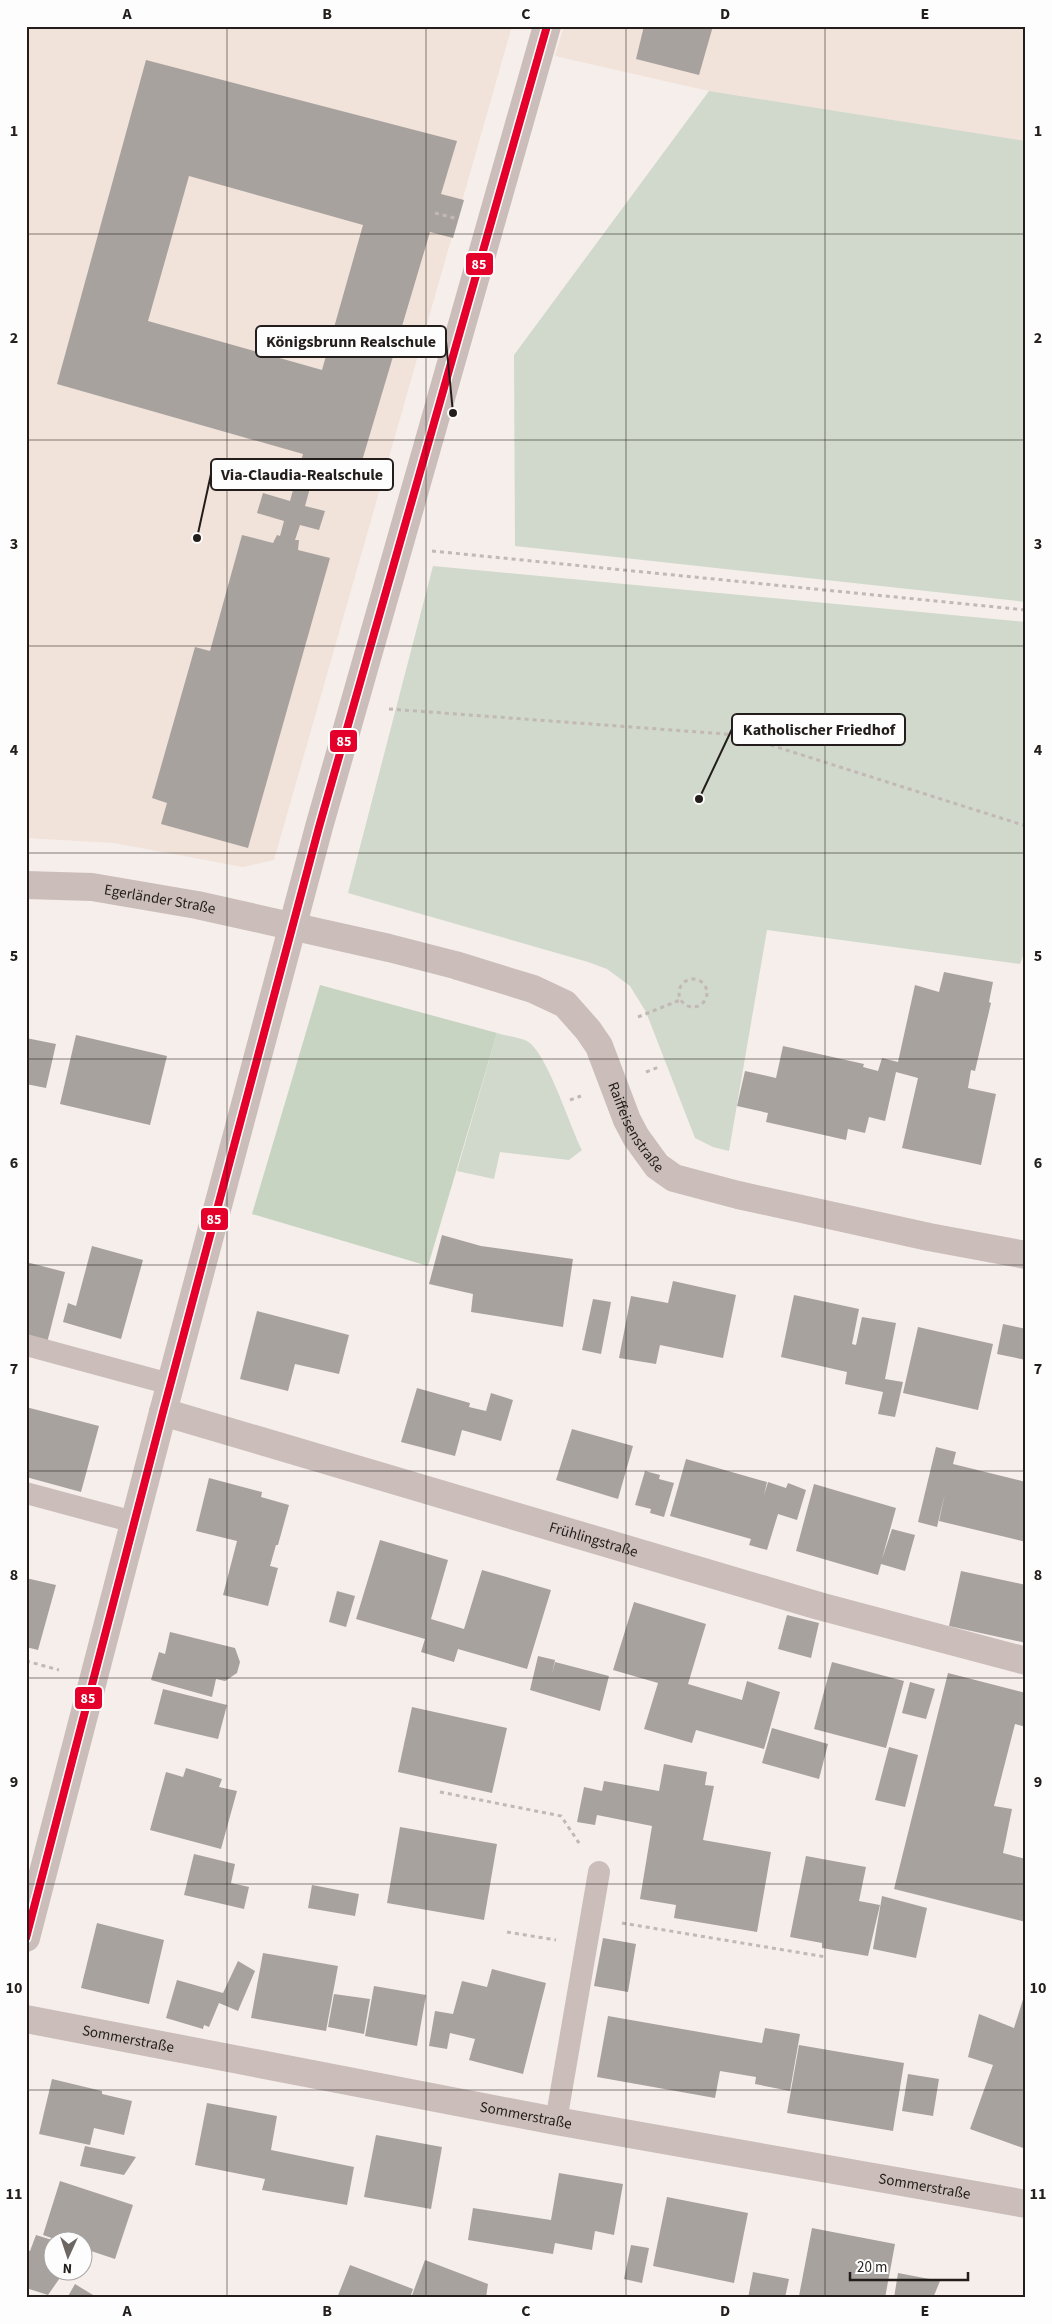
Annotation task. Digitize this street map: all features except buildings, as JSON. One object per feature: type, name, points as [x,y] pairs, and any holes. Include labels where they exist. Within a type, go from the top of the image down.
[{"type":"street","points":[[26,1938],[170,1384],[293,926],[398,548],[547,26]]},
{"type":"street","name":"Egerländer Straße","points":[[26,885],[92,887],[183,902],[293,926]]},
{"type":"street","name":"Raiffeisenstraße","points":[[293,926],[455,965],[533,990],[565,1004],[588,1030],[599,1046],[627,1120],[636,1137],[657,1166],[674,1178],[738,1195],[938,1239],[1026,1254]]},
{"type":"street","name":"Frühlingstraße","points":[[163,1412],[819,1606],[1026,1661]]},
{"type":"street","name":"Sommerstraße","points":[[26,2019],[556,2121],[1026,2204]]},
{"type":"lane","points":[[26,1345],[170,1384]]},
{"type":"lane","points":[[26,1493],[134,1522]]},
{"type":"lane","points":[[556,2121],[598,1872]]},
{"type":"path","points":[[435,213],[458,219]]},
{"type":"path","points":[[398,548],[1026,610]]},
{"type":"path","points":[[382,709],[739,735],[1026,826]]},
{"type":"path","points":[[686,980],[696,980],[704,984],[707,997],[702,1004],[694,1008],[684,1005],[680,1000],[680,988],[686,980]]},
{"type":"path","points":[[638,1016],[680,1000]]},
{"type":"path","points":[[440,1792],[561,1816],[598,1872]]},
{"type":"path","points":[[591,1918],[826,1957]]},
{"type":"path","points":[[507,1932],[587,1945]]},
{"type":"shaded area","points":[[26,26],[512,26],[274,860],[243,867],[114,843],[26,838]]},
{"type":"shaded area","points":[[564,26],[1026,26],[1026,141],[709,91],[555,56]]},
{"type":"green space","points":[[709,91],[1026,141],[1026,602],[515,546],[514,355]]},
{"type":"green space","points":[[433,566],[1026,622],[1026,948],[1020,964],[767,930],[729,1151],[713,1147],[695,1138],[646,1012],[630,986],[607,969],[348,893]]},
{"type":"green space","points":[[320,985],[497,1033],[428,1266],[252,1214]]},
{"type":"green space","points":[[497,1033],[520,1038],[535,1048],[558,1091],[582,1150],[569,1160],[500,1152],[494,1179],[457,1171]]},
{"type":"transit line","name":"85","points":[[26,1938],[163,1412],[319,827],[547,26]]},
{"type":"place","name":"Königsbrunn Realschule","points":[[453,413]]},
{"type":"place","name":"Via-Claudia-Realschule","points":[[197,538]]},
{"type":"place","name":"Katholischer Friedhof","points":[[699,799]]}]
